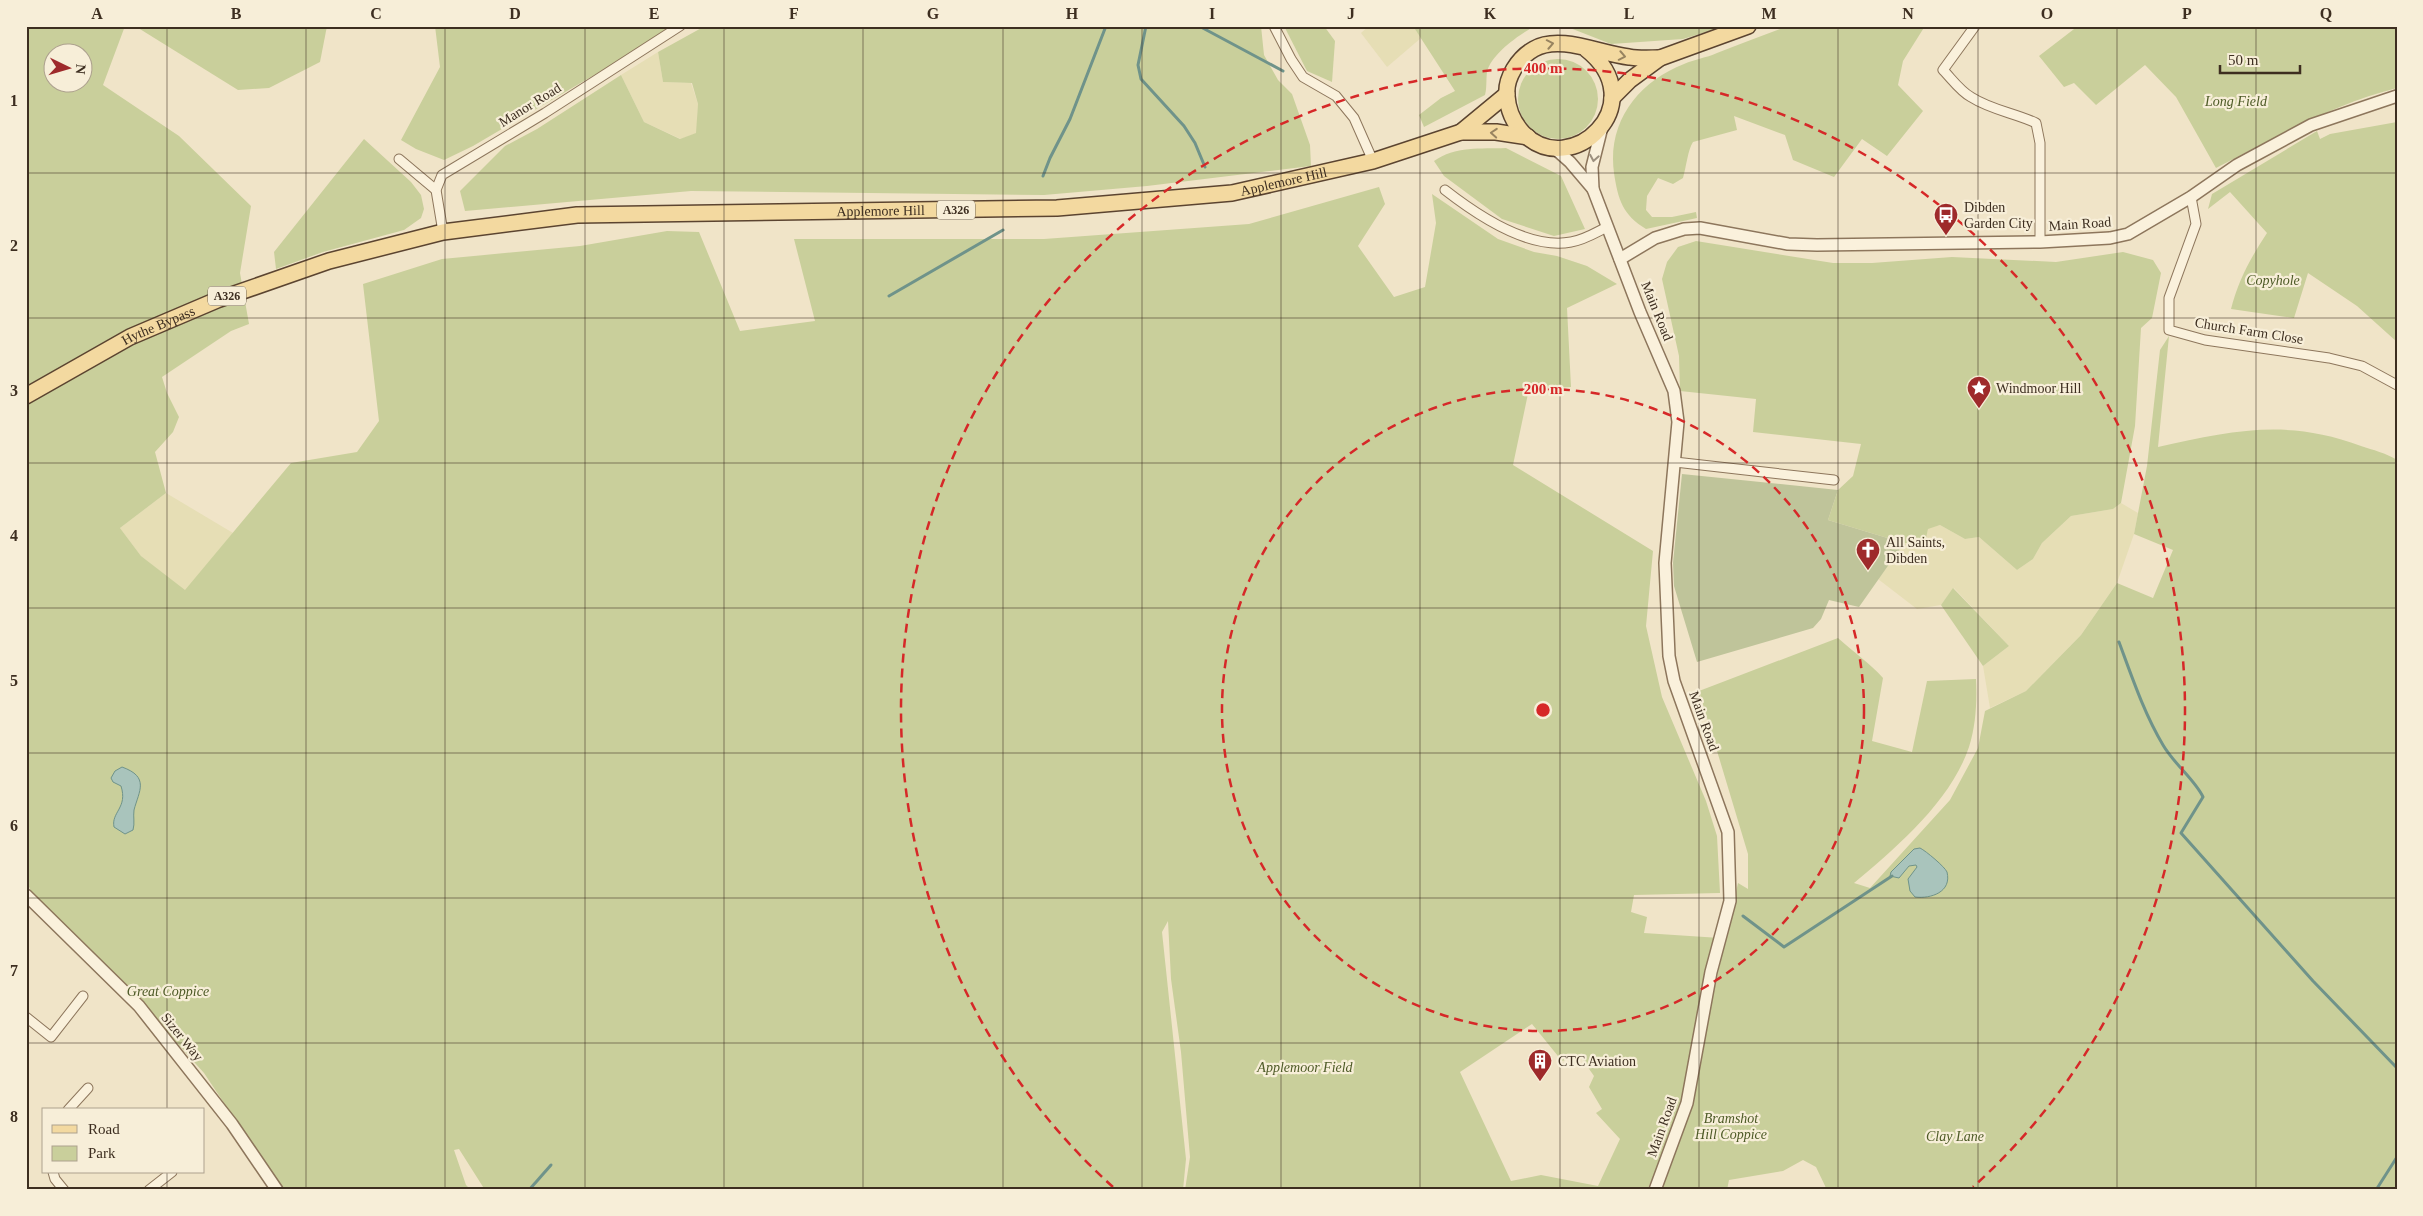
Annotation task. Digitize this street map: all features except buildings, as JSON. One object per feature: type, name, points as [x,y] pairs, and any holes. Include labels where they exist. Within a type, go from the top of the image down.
[{"type":"main road","points":[[1612,98],[1630,80],[1660,58],[1748,26]]},
{"type":"main road","points":[[1586,49],[1597,58],[1606,70],[1611,84],[1612,98],[1609,113],[1602,127],[1592,137],[1580,144],[1566,148],[1553,148],[1539,144],[1528,137],[1516,125],[1509,110],[1506,94],[1510,76],[1520,60],[1534,49],[1551,43],[1569,43],[1586,49],[1631,58],[1660,58]]},
{"type":"main road","name":"Applemore Hill","points":[[1461,132],[1506,94]]},
{"type":"main road","name":"Applemore Hill","points":[[443,232],[577,215],[1057,208],[1232,193],[1373,161],[1461,132],[1496,132],[1528,137]]},
{"type":"main road","name":"Hythe Bypass","points":[[26,396],[130,337],[217,300],[328,261],[443,232]]},
{"type":"street","name":"Manor Road","points":[[436,190],[442,175],[545,113],[680,26]]},
{"type":"street","points":[[1274,26],[1291,59],[1303,76],[1336,96],[1354,118],[1373,161]]},
{"type":"street","points":[[1976,26],[1943,70],[1969,97],[1995,109],[2022,116],[2036,123],[2040,143],[2040,242]]},
{"type":"street","name":"Main Road","points":[[1620,259],[1663,235],[1684,228],[1700,228],[1788,244],[1817,245],[2040,242],[2110,238],[2128,234],[2191,197],[2237,165],[2311,125],[2397,96]]},
{"type":"street","name":"Main Road","points":[[1602,127],[1592,167],[1593,189],[1674,391],[1678,422],[1665,563],[1669,656],[1674,681],[1728,832],[1730,901],[1711,972],[1687,1103],[1655,1190]]},
{"type":"street","name":"Main Road","points":[[1553,148],[1570,162],[1593,189]]},
{"type":"street","points":[[399,160],[436,190],[443,232]]},
{"type":"street","points":[[1445,190],[1475,213],[1498,225],[1526,237],[1552,243],[1570,243],[1584,239],[1607,227]]},
{"type":"street","name":"Church Farm Close","points":[[2191,197],[2196,224],[2170,298],[2169,330],[2205,340],[2329,358],[2362,366],[2397,385]]},
{"type":"street","points":[[1675,462],[1834,480]]},
{"type":"street","name":"Sizer Way","points":[[26,895],[138,1006],[232,1124],[278,1190]]},
{"type":"street","points":[[26,1017],[51,1037],[83,996]]},
{"type":"street","points":[[70,1108],[88,1088]]},
{"type":"street","points":[[54,1174],[55,1179],[64,1190]]},
{"type":"street","points":[[149,1190],[169,1174]]},
{"type":"shaded area","points":[[1369,26],[1413,26],[1421,38],[1387,67],[1361,33]]},
{"type":"shaded area","points":[[658,52],[663,82],[691,83],[698,104],[697,133],[681,139],[644,122],[621,75]]},
{"type":"shaded area","points":[[166,493],[233,533],[185,591],[141,556],[120,528]]},
{"type":"shaded area","points":[[2121,503],[2138,513],[2134,534],[2117,583],[2081,635],[2026,691],[1990,708],[1983,666],[2009,646],[1954,588],[1941,605],[1917,609],[1878,579],[1904,543],[1925,543],[1928,528],[1940,525],[1965,539],[1979,537],[2017,570],[2033,559],[2042,543],[2071,516],[2113,509]]},
{"type":"green space","points":[[26,26],[125,26],[103,85],[179,136],[251,206],[240,273],[249,324],[231,331],[162,377],[167,393],[179,417],[173,432],[155,452],[166,493],[120,528],[141,556],[185,590],[291,463],[357,452],[379,421],[363,284],[442,259],[580,246],[667,231],[699,232],[740,331],[815,321],[794,239],[1044,239],[1249,224],[1379,187],[1385,204],[1358,246],[1394,297],[1425,287],[1436,223],[1432,194],[1498,239],[1534,252],[1557,256],[1587,266],[1617,284],[1567,308],[1571,387],[1529,389],[1513,465],[1653,551],[1646,626],[1662,697],[1706,801],[1717,836],[1720,893],[1634,895],[1631,912],[1647,917],[1644,933],[1720,938],[1698,1047],[1714,991],[1738,883],[1748,889],[1748,854],[1699,691],[1838,638],[1873,667],[1883,678],[1872,741],[1912,752],[1927,681],[1976,679],[1975,722],[1969,747],[1961,767],[1936,805],[1904,839],[1854,883],[1870,888],[1950,800],[1978,748],[1985,711],[2026,691],[2081,635],[2117,583],[2153,598],[2173,550],[2134,534],[2147,466],[2160,350],[2169,336],[2158,447],[2235,432],[2284,430],[2334,437],[2388,455],[2397,460],[2397,1190],[1827,1190],[1816,1167],[1803,1160],[1783,1171],[1729,1180],[1727,1190],[1655,1190],[1674,1133],[1647,1190],[1185,1190],[1190,1157],[1181,1052],[1171,979],[1168,921],[1162,932],[1186,1159],[1183,1190],[485,1190],[459,1149],[454,1150],[466,1185],[471,1190],[282,1190],[204,1073],[159,1023],[34,898],[26,880]],"holes":[[[1532,1024],[1562,1061],[1580,1056],[1594,1076],[1589,1087],[1602,1109],[1596,1113],[1620,1139],[1598,1186],[1541,1175],[1511,1181],[1460,1072]]]},
{"type":"green space","points":[[135,26],[327,26],[320,62],[269,88],[238,90]]},
{"type":"green space","points":[[435,26],[678,26],[473,146],[444,160],[416,149],[401,140],[440,67]]},
{"type":"green space","points":[[705,26],[1261,26],[1264,55],[1278,80],[1292,94],[1310,145],[1311,166],[1147,186],[1044,195],[691,191],[465,211],[460,191],[505,146],[537,129],[621,75],[644,122],[680,139],[696,133],[698,104],[692,83],[663,82],[658,52]]},
{"type":"green space","points":[[1284,26],[1324,26],[1335,41],[1332,82],[1307,71]]},
{"type":"green space","points":[[1413,26],[1535,26],[1514,39],[1494,58],[1487,72],[1485,95],[1424,127],[1419,115],[1441,98],[1455,91]]},
{"type":"green space","points":[[1565,26],[1726,26],[1683,39],[1611,44]]},
{"type":"green space","points":[[1788,26],[1925,26],[1903,61],[1898,85],[1923,111],[1887,156],[1862,139],[1834,177],[1793,160],[1785,135],[1734,116],[1737,130],[1693,142],[1688,154],[1683,178],[1673,184],[1658,178],[1647,196],[1646,210],[1652,217],[1672,217],[1696,212],[1697,218],[1646,229],[1638,224],[1623,206],[1617,191],[1614,173],[1613,154],[1616,137],[1621,121],[1629,106],[1653,81],[1667,72],[1688,62],[1713,55]]},
{"type":"green space","name":"Long Field","points":[[2078,26],[2397,26],[2397,88],[2327,112],[2216,168],[2176,97],[2145,65],[2096,105],[2074,83],[2064,87],[2039,56]]},
{"type":"green space","points":[[1558,59],[1573,62],[1586,71],[1595,84],[1598,99],[1595,114],[1586,127],[1573,136],[1558,139],[1543,136],[1530,127],[1521,114],[1518,99],[1521,84],[1530,71],[1543,62]]},
{"type":"green space","name":"Copyhole","points":[[2397,122],[2397,342],[2357,306],[2308,273],[2294,318],[2231,309],[2237,289],[2246,270],[2267,233],[2230,192],[2208,209],[2212,194],[2317,131],[2320,139],[2330,134]]},
{"type":"green space","points":[[364,139],[411,182],[421,195],[424,209],[421,218],[404,230],[323,252],[276,269],[274,252]]},
{"type":"green space","points":[[1506,148],[1561,176],[1585,229],[1554,236],[1502,219],[1444,176],[1434,161],[1442,156],[1459,151]]},
{"type":"green space","points":[[1696,241],[1833,263],[1872,263],[1952,257],[2056,262],[2123,252],[2153,260],[2161,273],[2152,318],[2141,328],[2135,426],[2121,503],[2113,509],[2071,516],[2042,543],[2033,559],[2017,570],[1979,537],[1965,539],[1940,525],[1928,529],[1925,543],[1904,543],[1828,520],[1838,490],[1853,476],[1861,444],[1753,432],[1756,399],[1680,391],[1679,356],[1662,279],[1667,262],[1678,247]]},
{"type":"green space","points":[[1682,474],[1838,490],[1828,520],[1904,543],[1859,607],[1829,600],[1821,619],[1813,628],[1697,662],[1674,586],[1673,563]]},
{"type":"green space","points":[[1953,588],[2009,646],[1983,666],[1941,605]]},
{"type":"water","points":[[122,767],[136,775],[140,785],[134,810],[133,830],[125,834],[114,827],[115,817],[121,805],[123,793],[121,786],[113,782],[111,778],[115,771]]},
{"type":"water","points":[[1920,848],[1943,867],[1947,872],[1948,879],[1946,885],[1939,893],[1927,897],[1915,897],[1910,891],[1908,879],[1917,867],[1916,865],[1909,866],[1899,878],[1890,876],[1891,872],[1914,849]]},
{"type":"waterway","points":[[1043,176],[1070,119],[1106,26]]},
{"type":"waterway","points":[[1146,26],[1138,65],[1141,79],[1184,126],[1195,143],[1205,167]]},
{"type":"waterway","points":[[1199,26],[1283,71]]},
{"type":"waterway","points":[[889,296],[1003,230]]},
{"type":"waterway","points":[[2119,642],[2156,733],[2173,759],[2195,784],[2203,797],[2181,833],[2313,981],[2397,1068]]},
{"type":"waterway","points":[[1743,916],[1784,947],[1892,876]]},
{"type":"waterway","points":[[2376,1190],[2397,1157]]},
{"type":"waterway","points":[[529,1190],[551,1165]]},
{"type":"place","name":"Dibden Garden City","points":[[1946,236]]},
{"type":"place","name":"Windmoor Hill","points":[[1979,409]]},
{"type":"place","name":"All Saints, Dibden","points":[[1868,571]]},
{"type":"place","name":"CTC Aviation","points":[[1540,1082]]},
{"type":"park label","name":"Great Coppice","points":[[168,991]]},
{"type":"park label","name":"Applemoor Field","points":[[1305,1067]]},
{"type":"park label","name":"Bramshot Hill Coppice","points":[[1731,1126]]},
{"type":"park label","name":"Clay Lane","points":[[1955,1136]]}]
